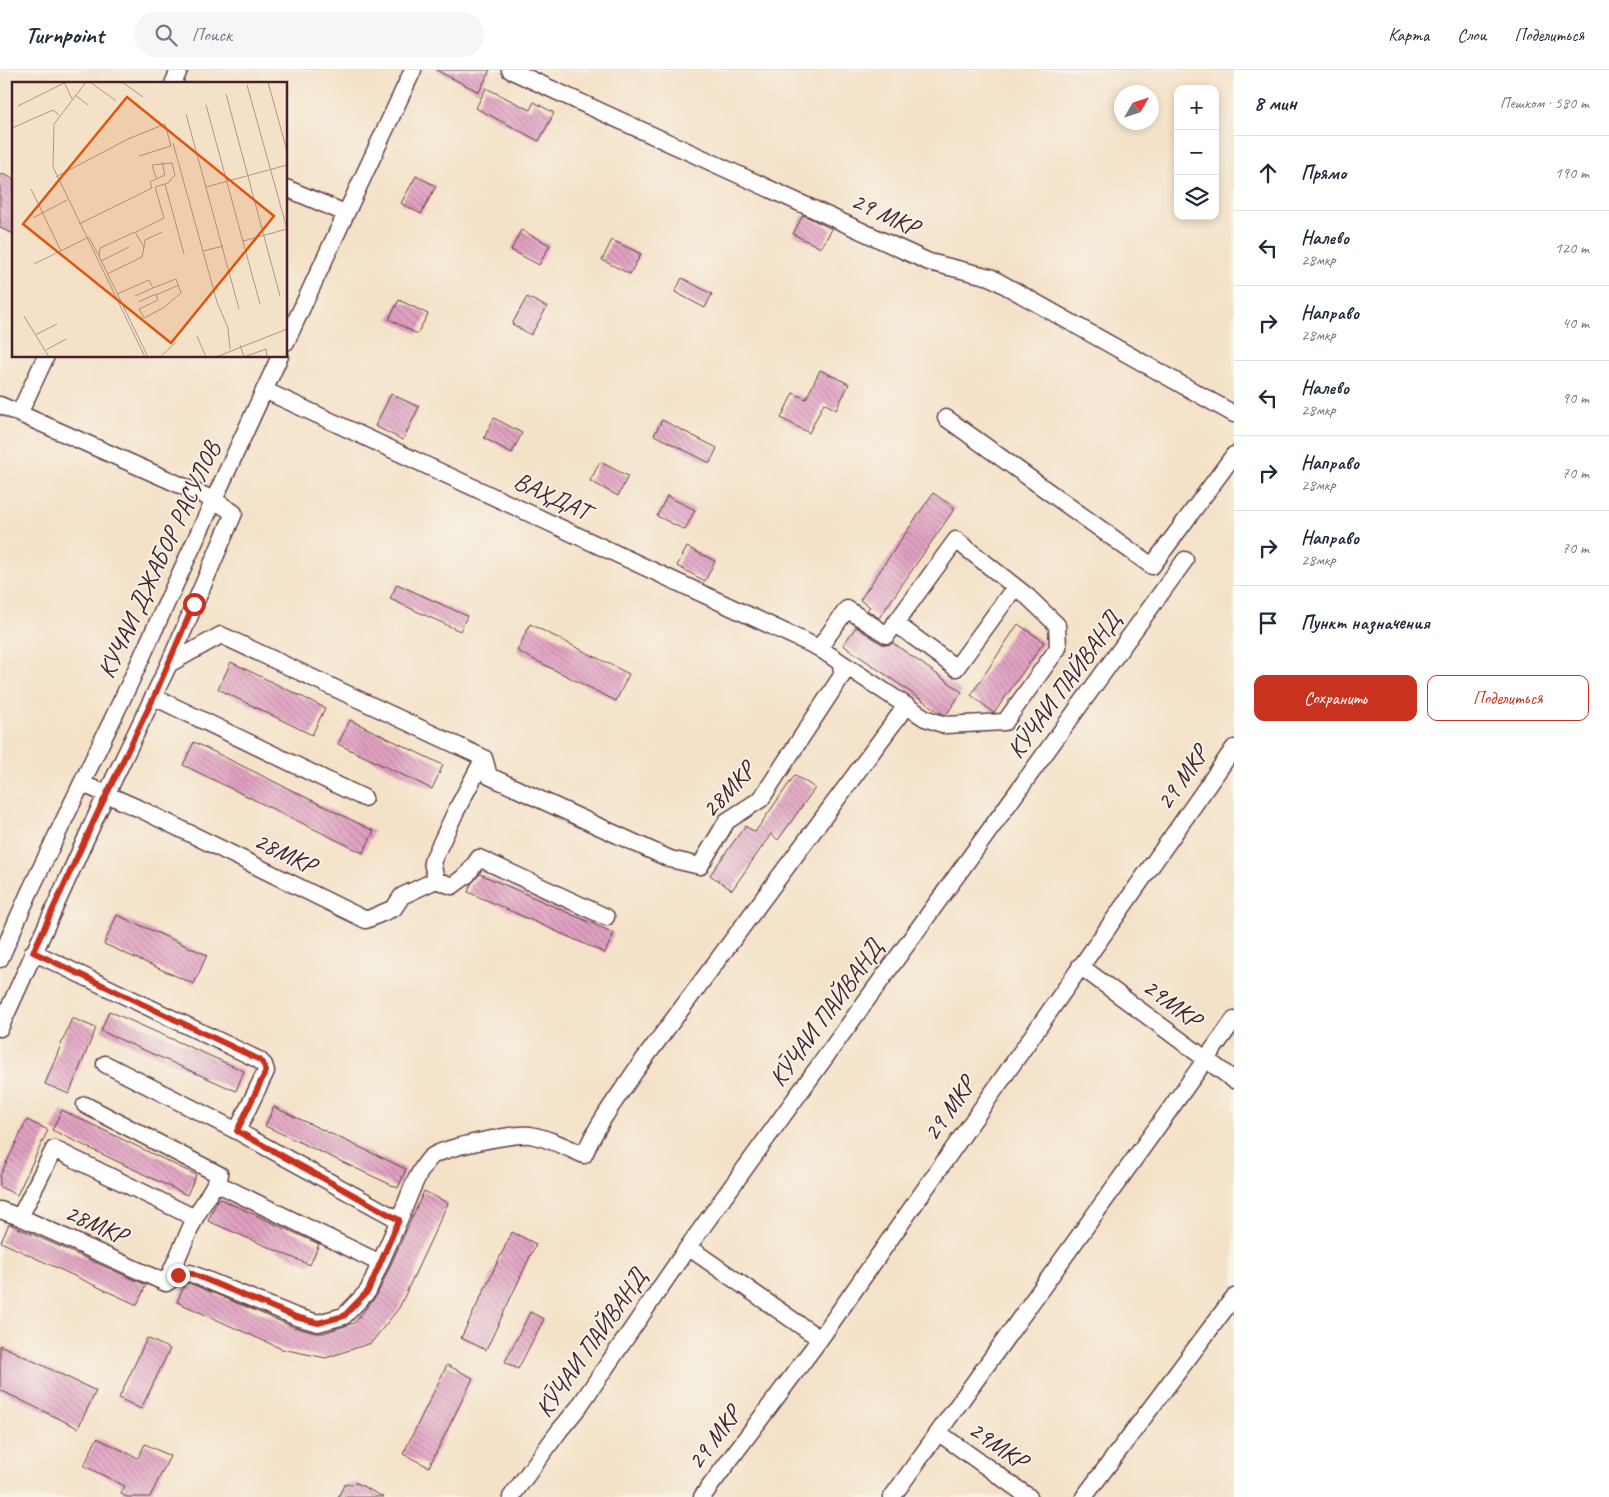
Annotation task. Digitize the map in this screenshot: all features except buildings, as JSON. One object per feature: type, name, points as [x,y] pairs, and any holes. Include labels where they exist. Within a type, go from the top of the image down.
[{"type":"street","points":[[174,82],[179,70]]},
{"type":"street","points":[[288,338],[413,70]]},
{"type":"street","name":"29 МКР","points":[[510,70],[929,262],[990,277],[1234,414]]},
{"type":"street","points":[[288,189],[345,213]]},
{"type":"street","points":[[19,414],[45,358]]},
{"type":"street","name":"КУЧАИ ДЖАБОР РАСУЛОВ","points":[[0,959],[279,358]]},
{"type":"street","name":"ВАҲДАТ","points":[[264,390],[819,648]]},
{"type":"street","points":[[0,405],[214,500],[234,513],[169,664],[106,794],[0,1028]]},
{"type":"street","points":[[946,418],[1152,566],[1234,455]]},
{"type":"street","points":[[956,540],[1027,596],[1057,625],[1058,648],[1005,722],[945,725],[926,718],[819,648],[847,609],[887,636],[956,540]]},
{"type":"street","name":"КӮЧАИ ПАЙВАНД","points":[[512,1497],[559,1431],[578,1408],[688,1247],[1185,560]]},
{"type":"street","points":[[895,623],[956,668],[1015,587]]},
{"type":"street","points":[[169,664],[221,635],[484,758],[456,810],[432,862],[436,880]]},
{"type":"street","name":"28МКР","points":[[484,758],[489,776],[670,859],[700,866],[727,821],[761,799],[843,674],[840,662]]},
{"type":"street","points":[[154,697],[364,798]]},
{"type":"street","points":[[166,1283],[178,1275],[190,1273],[296,1317],[318,1323],[344,1316],[368,1291],[422,1169],[431,1156],[441,1151],[502,1137],[520,1135],[547,1139],[584,1155],[591,1138],[636,1070],[906,706]]},
{"type":"street","name":"29 МКР","points":[[702,1497],[820,1339],[1234,748]]},
{"type":"street","points":[[82,784],[106,794]]},
{"type":"street","name":"28МКР","points":[[106,794],[366,920],[394,908],[402,896],[436,880],[452,886],[467,875],[479,858],[606,917]]},
{"type":"street","points":[[33,952],[260,1060],[266,1071],[237,1131]]},
{"type":"street","name":"29МКР","points":[[1080,966],[1234,1080]]},
{"type":"street","points":[[892,1497],[1234,1020]]},
{"type":"street","points":[[105,1064],[237,1131],[399,1220]]},
{"type":"street","points":[[84,1105],[220,1175],[195,1218],[166,1283]]},
{"type":"street","name":"28МКР","points":[[166,1283],[20,1217],[54,1149],[195,1218]]},
{"type":"street","points":[[216,1183],[380,1263]]},
{"type":"street","points":[[0,1210],[20,1217]]},
{"type":"street","points":[[688,1247],[820,1339]]},
{"type":"street","points":[[1084,1497],[1234,1297]]},
{"type":"street","name":"29МКР","points":[[939,1433],[1029,1497]]},
{"type":"route","points":[[178,1275],[190,1273],[296,1317],[318,1323],[344,1316],[368,1291],[399,1220],[237,1131],[266,1071],[260,1060],[33,952],[154,697],[194,604]]}]
